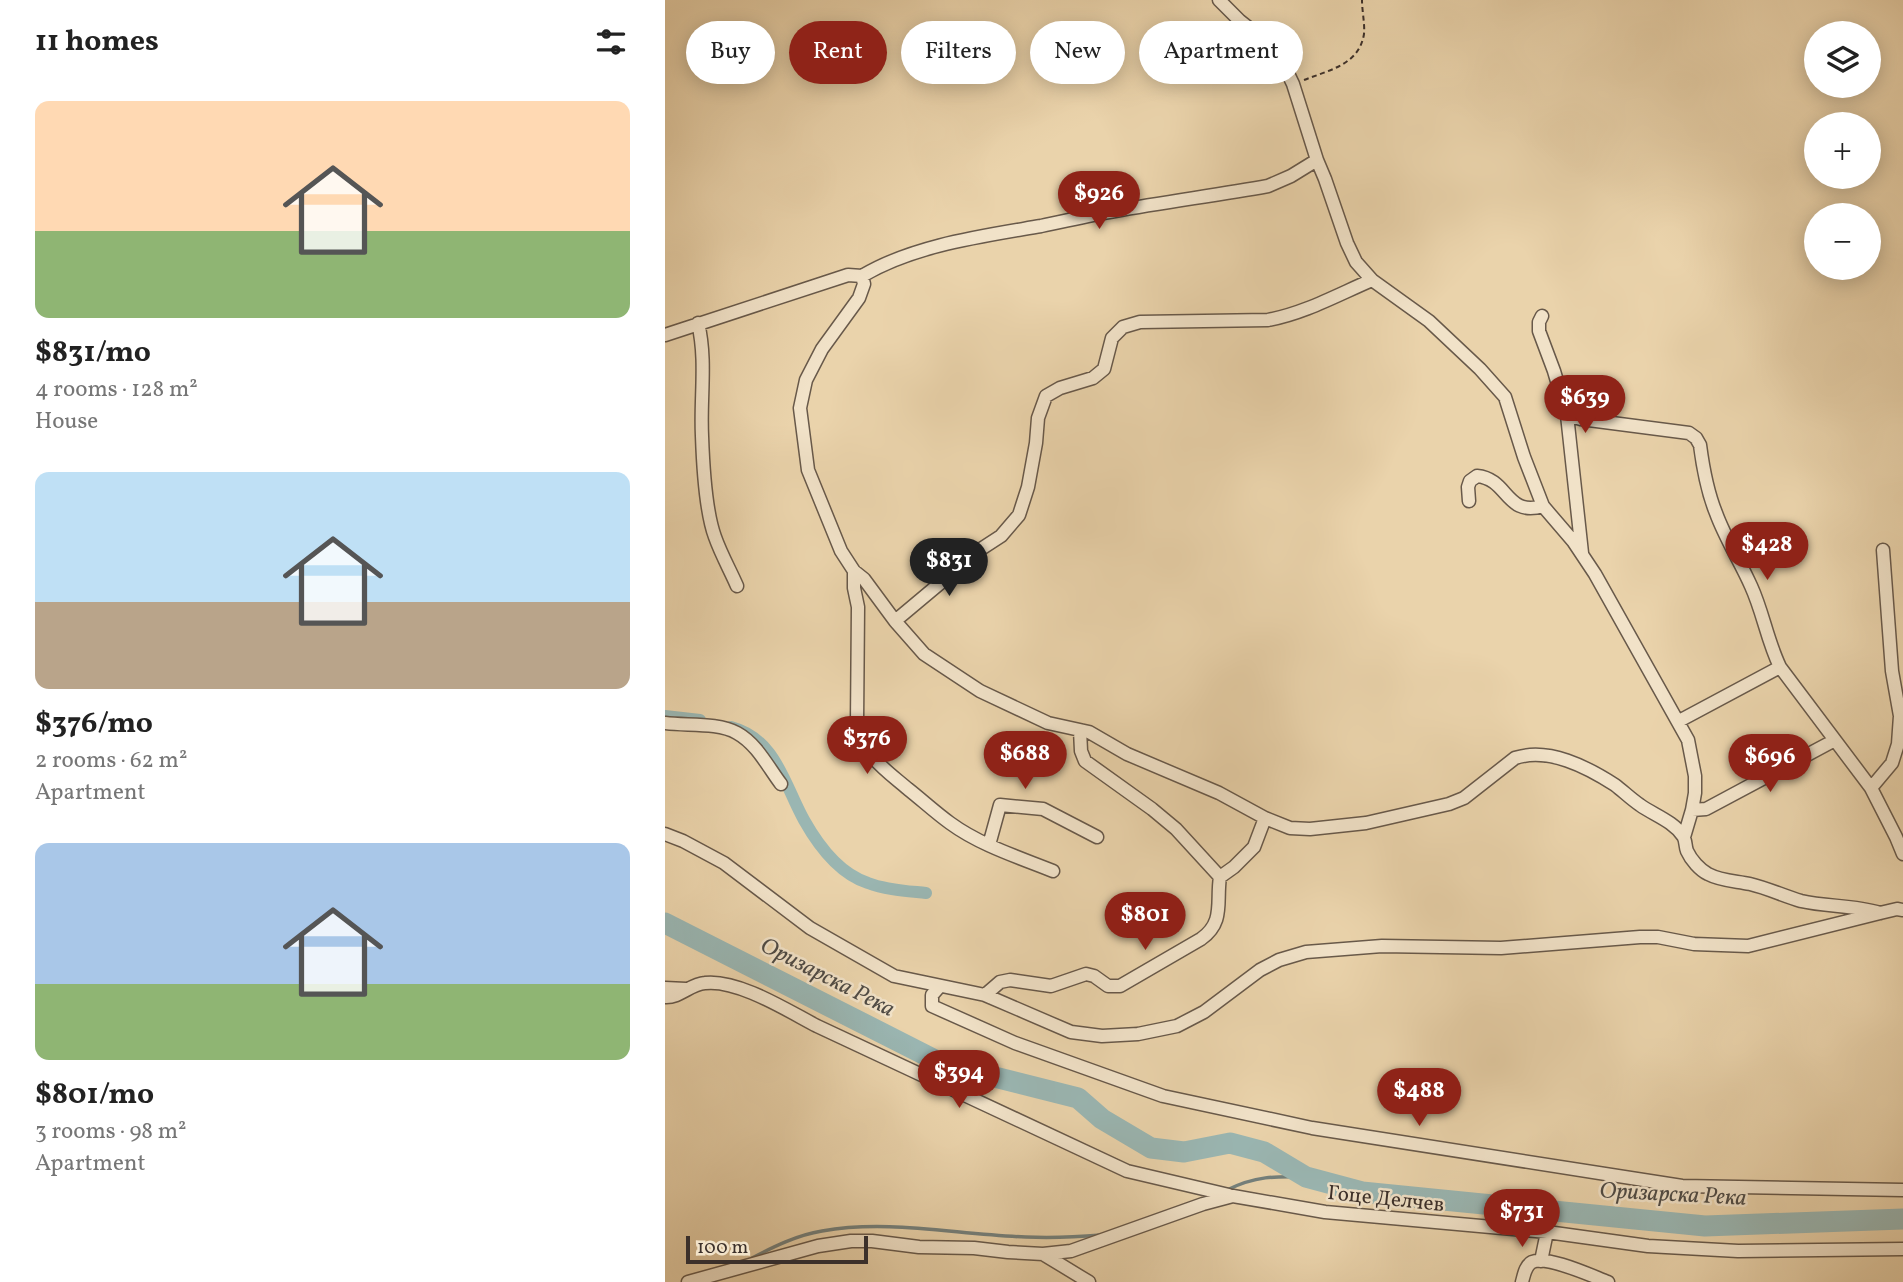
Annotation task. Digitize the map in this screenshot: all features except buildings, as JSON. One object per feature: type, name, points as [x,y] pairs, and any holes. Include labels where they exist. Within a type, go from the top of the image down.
[{"type":"street","points":[[1219,0],[1240,21]]},
{"type":"street","points":[[1293,84],[1317,160],[1356,262],[1372,280],[1429,321],[1481,369],[1505,397],[1543,506],[1582,554],[1679,721],[1688,740],[1695,776],[1692,810],[1683,837]]},
{"type":"street","points":[[665,335],[848,275],[862,276],[877,267],[940,246],[1115,211],[1268,186],[1317,160]]},
{"type":"street","points":[[862,276],[864,284],[859,298],[822,349],[806,380],[800,408],[808,470],[841,551],[854,571],[864,579],[895,621],[924,653],[980,691],[1048,723],[1089,732],[1127,754],[1219,793],[1290,828],[1310,829],[1366,823],[1449,804],[1464,798],[1515,758],[1523,755],[1538,755],[1572,762],[1617,787],[1644,808],[1661,817],[1683,837],[1688,854],[1706,873],[1800,900],[1879,913]]},
{"type":"street","points":[[895,621],[1013,524],[1019,515],[1028,487],[1038,418],[1046,396],[1060,388],[1093,378],[1104,369],[1112,338],[1123,327],[1139,322],[1268,320],[1320,304],[1372,280]]},
{"type":"street","points":[[1542,316],[1539,331],[1567,415],[1582,554]]},
{"type":"street","points":[[698,323],[703,341],[702,435],[707,500],[714,536],[737,586]]},
{"type":"street","points":[[1567,415],[1689,433],[1696,438],[1716,514],[1751,586],[1780,667],[1871,788],[1903,854]]},
{"type":"street","points":[[1469,501],[1468,487],[1470,481],[1477,476],[1491,479],[1514,503],[1524,509],[1543,506]]},
{"type":"street","points":[[1871,788],[1892,763],[1898,744],[1901,716],[1892,671],[1883,550]]},
{"type":"street","points":[[854,571],[858,607],[857,723],[869,754],[951,824],[989,845],[1052,872]]},
{"type":"street","points":[[1679,721],[1780,667]]},
{"type":"street","points":[[665,723],[708,726],[737,733],[755,748],[781,784]]},
{"type":"street","points":[[985,995],[1000,982],[1010,980],[1051,986],[1086,974],[1108,986],[1117,987],[1210,933],[1218,918],[1220,877],[1176,829],[1085,761],[1081,751],[1080,730]]},
{"type":"street","points":[[1692,810],[1706,809],[1835,740]]},
{"type":"street","points":[[989,845],[1000,805],[1043,809],[1097,837]]},
{"type":"street","points":[[1220,877],[1254,847],[1265,818]]},
{"type":"street","points":[[665,834],[724,863],[810,928],[894,976],[985,995],[1071,1032],[1102,1036],[1138,1034],[1177,1026],[1204,1012],[1261,970],[1279,960],[1305,952],[1383,946],[1501,948],[1640,937],[1658,937],[1694,944],[1748,946],[1879,913],[1903,910]]},
{"type":"street","points":[[667,997],[703,983],[726,983],[1127,1171],[1233,1196]]},
{"type":"street","points":[[939,987],[932,995],[932,1006],[1015,1043],[1163,1096],[1312,1128],[1682,1186],[1903,1190]]},
{"type":"street","name":"Гоце Делчев","points":[[1043,1254],[1071,1251],[1233,1196],[1325,1212],[1547,1232],[1648,1246],[1738,1251],[1903,1249]]},
{"type":"street","points":[[1541,1261],[1547,1232]]},
{"type":"street","points":[[688,1282],[805,1250],[851,1241],[1043,1254],[1089,1282]]},
{"type":"street","points":[[1522,1282],[1526,1268],[1533,1261],[1553,1261],[1608,1282]]},
{"type":"path","points":[[1303,80],[1345,64],[1356,55],[1364,34],[1362,0]]},
{"type":"waterway","points":[[665,716],[700,720]]},
{"type":"waterway","points":[[731,727],[746,733],[769,752],[810,830],[839,866],[858,879],[875,885],[926,893]]},
{"type":"waterway","name":"Оризарска Река","points":[[665,923],[943,1064],[1078,1098],[1102,1119],[1151,1148],[1184,1152],[1230,1143],[1264,1152],[1306,1177],[1362,1192],[1705,1226],[1903,1219]]},
{"type":"waterway","points":[[1227,1190],[1265,1178],[1306,1177]]},
{"type":"waterway","points":[[752,1258],[803,1235],[847,1228],[898,1227],[1035,1237],[1101,1235]]}]
